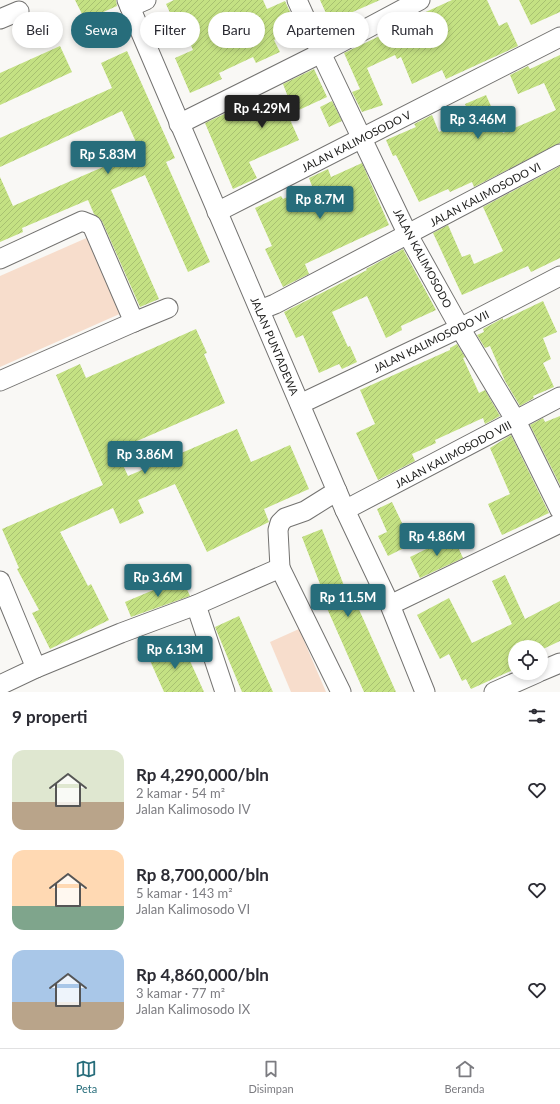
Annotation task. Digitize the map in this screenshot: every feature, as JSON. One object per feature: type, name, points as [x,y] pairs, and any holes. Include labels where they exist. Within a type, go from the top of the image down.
[{"type":"street","name":"JALAN KALIMOSODO","points":[[298,0],[321,53],[408,234],[460,328],[516,420],[560,510]]},
{"type":"street","points":[[179,124],[321,53],[420,0]]},
{"type":"street","name":"JALAN PUNTADEWA","points":[[134,2],[179,124],[345,510],[390,605],[425,692]]},
{"type":"street","points":[[0,19],[19,11]]},
{"type":"street","name":"JALAN KALIMOSODO V","points":[[217,212],[560,37]]},
{"type":"street","name":"JALAN KALIMOSODO VI","points":[[260,310],[275,304],[560,154]]},
{"type":"street","points":[[0,259],[82,221],[87,222],[92,225],[134,322]]},
{"type":"street","name":"JALAN KALIMOSODO VII","points":[[300,404],[460,328],[560,276]]},
{"type":"street","points":[[0,381],[168,308]]},
{"type":"street","name":"JALAN KALIMOSODO VIII","points":[[345,510],[560,397]]},
{"type":"street","points":[[337,491],[305,511],[285,518],[280,523],[278,530],[280,568],[341,692]]},
{"type":"street","points":[[390,605],[560,523]]},
{"type":"street","points":[[0,685],[36,668],[121,633],[196,605],[280,568]]},
{"type":"street","points":[[0,581],[36,668]]},
{"type":"street","points":[[196,605],[225,692]]},
{"type":"street","points":[[548,668],[560,663]]},
{"type":"street","points":[[494,692],[521,680]]},
{"type":"shaded area","points":[[91,236],[124,312],[0,367],[0,276]]},
{"type":"shaded area","points":[[299,629],[326,692],[291,692],[270,642]]},
{"type":"building","points":[[75,0],[116,0],[117,6],[103,12],[81,12]]},
{"type":"building","points":[[174,0],[263,0],[267,9],[285,1],[290,12],[273,12],[273,48],[278,48],[280,52],[256,63],[253,57],[219,73],[222,79],[190,93],[175,58],[193,50],[192,48],[200,48],[200,12],[170,12],[166,4]]},
{"type":"building","points":[[320,0],[380,0],[353,12],[325,12]]},
{"type":"building","points":[[452,0],[487,0],[499,26],[507,22],[518,46],[446,79],[442,70],[412,84],[401,57],[397,59],[395,55],[367,68],[383,105],[362,112],[352,92],[360,89],[344,53],[354,48],[369,48],[369,41],[377,37],[377,48],[448,48],[448,12],[426,12]]},
{"type":"building","points":[[519,0],[560,0],[560,12],[531,25]]},
{"type":"building","points":[[56,48],[61,48],[72,72],[0,105],[0,73]]},
{"type":"building","points":[[127,51],[175,158],[166,162],[210,262],[188,272],[145,175],[111,190],[159,299],[140,307],[102,221],[94,214],[88,200],[22,228],[23,232],[0,242],[0,177],[13,206],[140,151],[122,111],[0,167],[0,138],[112,88],[101,63]]},
{"type":"building","points":[[560,55],[560,143],[474,187],[472,182],[450,192],[448,189],[419,202],[396,155],[393,156],[386,140],[416,127],[414,124],[432,115],[439,132],[471,118],[465,104],[486,95],[503,133],[556,110],[544,83],[518,94],[510,75],[528,66],[530,69]]},
{"type":"building","points":[[314,69],[327,97],[288,115],[299,140],[249,162],[257,178],[233,189],[205,123],[235,109],[239,119],[288,97],[283,84]]},
{"type":"building","points":[[332,101],[342,121],[329,127],[320,107]]},
{"type":"building","points":[[362,163],[389,225],[305,264],[309,274],[283,287],[265,249],[272,246],[255,208],[281,196],[283,199],[312,186],[309,178],[328,169],[331,177]]},
{"type":"building","points":[[560,166],[560,258],[531,272],[528,266],[462,295],[433,233],[448,225],[462,257],[470,254],[474,264],[503,251],[483,207]]},
{"type":"building","points":[[403,249],[436,310],[401,326],[402,330],[386,338],[367,296],[332,312],[348,347],[350,346],[357,362],[342,369],[339,364],[319,373],[303,335],[296,338],[284,312],[367,270],[366,269]]},
{"type":"building","points":[[543,301],[557,332],[543,338],[551,359],[543,363],[554,387],[533,396],[534,398],[520,406],[505,381],[490,346],[485,348],[477,335],[484,332],[483,329],[503,318],[503,320]]},
{"type":"building","points":[[196,329],[207,353],[204,354],[225,403],[116,450],[128,476],[237,429],[251,462],[290,445],[309,489],[264,509],[269,522],[207,552],[175,484],[138,500],[144,513],[120,524],[113,508],[60,532],[88,586],[91,584],[109,620],[50,649],[32,613],[39,610],[17,569],[19,568],[2,529],[103,485],[56,375],[80,364],[86,378]]},
{"type":"building","points":[[457,344],[465,357],[463,358],[479,393],[485,390],[500,416],[485,424],[483,418],[435,440],[436,443],[412,454],[415,461],[378,480],[356,433],[375,424],[360,390],[450,350],[450,348]]},
{"type":"building","points":[[560,416],[560,485],[530,425],[543,418],[545,422]]},
{"type":"building","points":[[511,435],[549,513],[502,535],[488,504],[510,494],[490,448]]},
{"type":"building","points":[[392,502],[412,544],[388,556],[378,536],[387,532],[377,509]]},
{"type":"building","points":[[322,529],[348,596],[352,594],[396,692],[364,692],[326,606],[328,605],[302,537]]},
{"type":"building","points":[[453,536],[463,558],[420,578],[410,557]]},
{"type":"building","points":[[505,575],[525,619],[560,601],[560,641],[548,647],[548,640],[508,640],[508,672],[471,689],[466,679],[462,681],[449,654],[440,659],[417,615],[449,598],[472,643],[512,624],[492,581]]},
{"type":"building","points":[[182,578],[190,596],[131,617],[125,602]]},
{"type":"building","points":[[239,616],[273,692],[242,692],[215,627]]},
{"type":"building","points":[[181,641],[204,692],[164,692],[148,656]]}]
